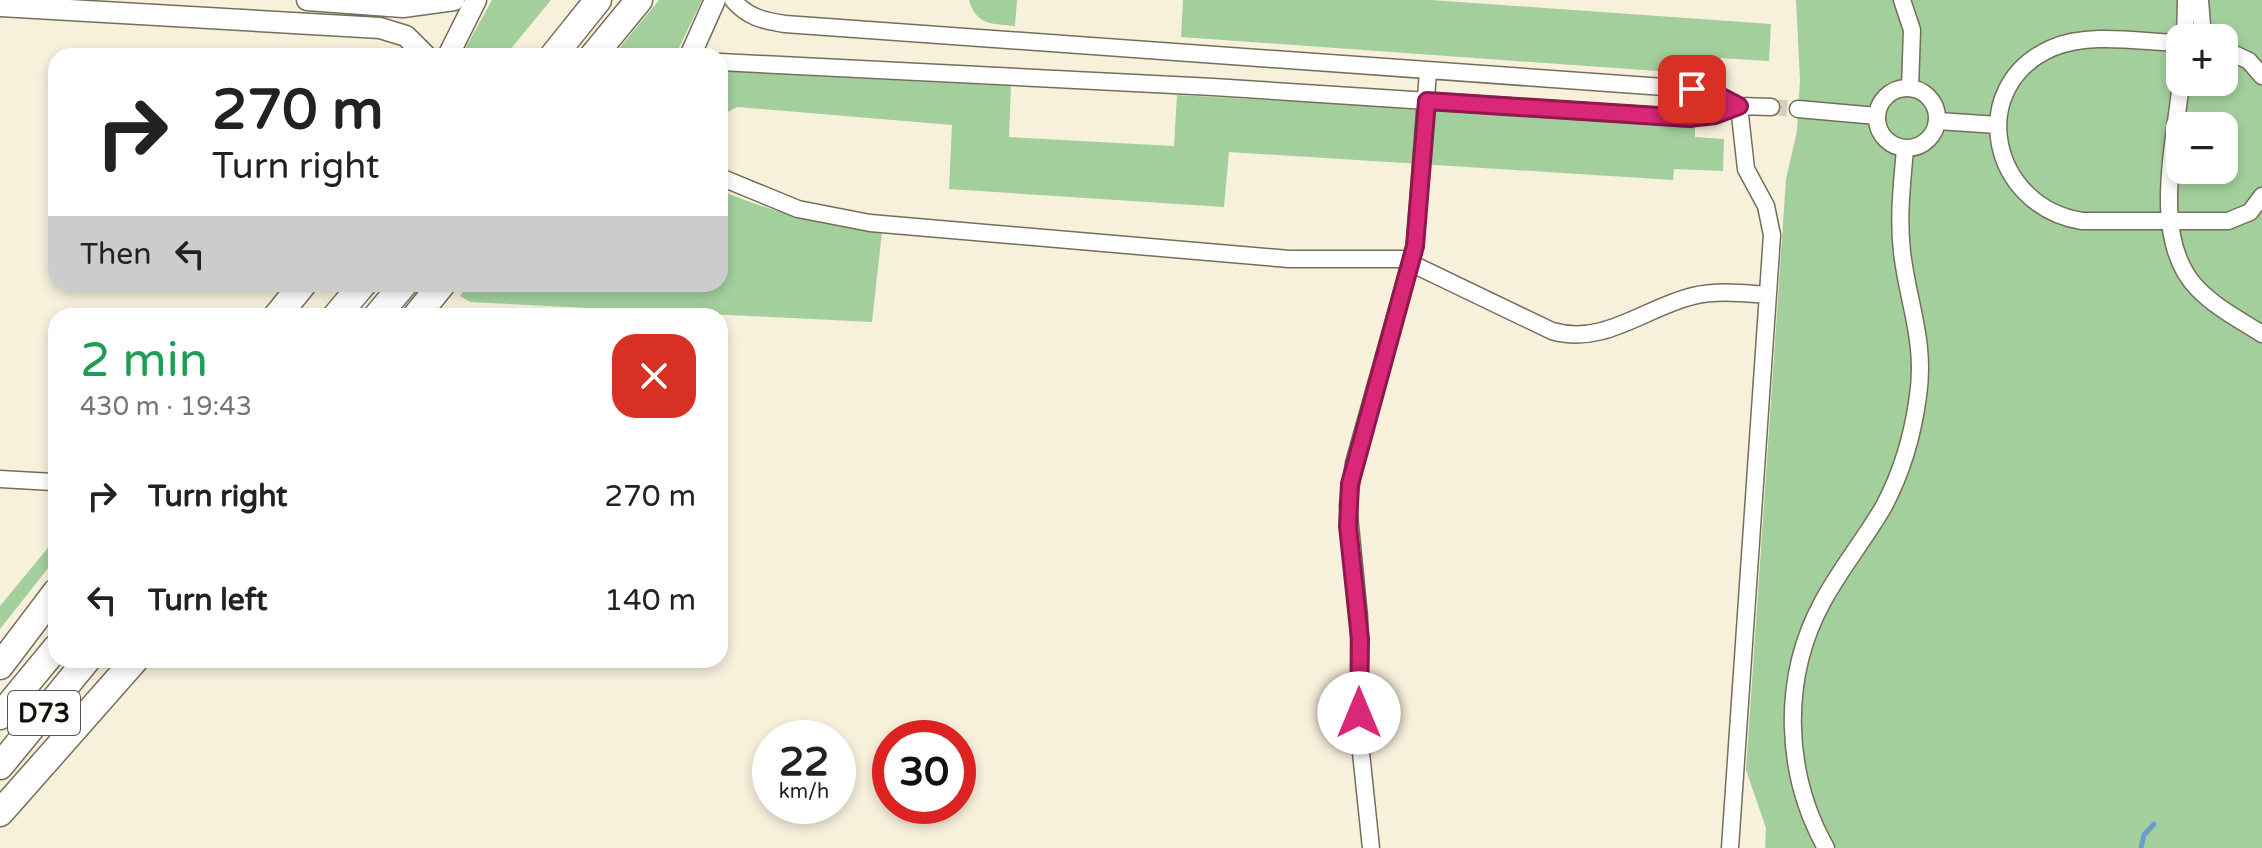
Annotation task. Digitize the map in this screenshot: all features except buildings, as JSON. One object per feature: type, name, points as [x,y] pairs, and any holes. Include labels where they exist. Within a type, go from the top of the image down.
[{"type":"main road","points":[[559,48],[598,0]]},
{"type":"main road","points":[[600,48],[639,0]]},
{"type":"main road","points":[[284,308],[296,292]]},
{"type":"main road","points":[[343,308],[356,292]]},
{"type":"main road","points":[[384,308],[397,292]]},
{"type":"main road","points":[[422,308],[436,292]]},
{"type":"main road","points":[[0,666],[48,603]]},
{"type":"main road","name":"D73","points":[[0,716],[48,658]]},
{"type":"main road","name":"D73","points":[[0,766],[80,668]]},
{"type":"main road","points":[[0,813],[128,668]]},
{"type":"street","points":[[307,0],[403,7],[454,0]]},
{"type":"street","points":[[452,48],[476,0]]},
{"type":"street","points":[[694,48],[715,0]]},
{"type":"street","points":[[733,0],[757,19],[785,24],[1692,89],[1716,94],[1739,106]]},
{"type":"street","points":[[1902,0],[1912,30],[1910,88]]},
{"type":"street","points":[[2185,24],[2186,0]]},
{"type":"street","points":[[2200,0],[2202,24]]},
{"type":"street","points":[[0,6],[380,28],[406,36],[418,48]]},
{"type":"street","points":[[2166,43],[2091,40],[2054,48],[2032,60],[2015,79],[2004,101],[1998,125],[2000,149],[2008,171],[2029,199],[2048,211],[2082,221],[2228,221],[2250,212],[2262,196]]},
{"type":"street","points":[[2238,56],[2249,61],[2262,76]]},
{"type":"street","points":[[728,62],[1689,118],[1715,115],[1739,106],[1771,107]]},
{"type":"street","points":[[1371,848],[1362,772],[1359,628],[1348,505],[1354,463],[1418,229],[1428,71]]},
{"type":"street","points":[[1910,88],[1931,98],[1937,109],[1938,121],[1928,142],[1917,148],[1905,149],[1884,139],[1877,116],[1887,95],[1898,89],[1910,88]]},
{"type":"street","points":[[2180,96],[2167,221],[2173,250],[2196,287],[2262,334]]},
{"type":"street","points":[[1730,848],[1771,225],[1766,206],[1746,169],[1739,106]]},
{"type":"street","points":[[1798,109],[1877,116]]},
{"type":"street","points":[[1938,121],[1998,125]]},
{"type":"street","points":[[1826,848],[1799,780],[1793,734],[1795,687],[1811,625],[1894,484],[1915,414],[1920,373],[1919,332],[1905,272],[1900,221],[1905,149]]},
{"type":"street","points":[[728,180],[798,209],[870,223],[1289,259],[1392,258],[1411,262],[1540,326],[1576,336],[1600,333],[1690,296],[1718,293],[1767,295]]},
{"type":"street","points":[[0,479],[48,482]]},
{"type":"green space","points":[[492,0],[551,0],[512,48],[465,48]]},
{"type":"green space","points":[[659,0],[702,0],[679,48],[620,48]]},
{"type":"green space","points":[[969,0],[1017,0],[1015,26],[986,22],[976,14]]},
{"type":"green space","points":[[1183,0],[1431,0],[1771,24],[1769,61],[1701,57],[1699,74],[1181,37]]},
{"type":"green space","points":[[1796,0],[2262,0],[2262,848],[1765,848],[1766,828],[1746,770],[1786,179],[1797,131],[1800,80]]},
{"type":"green space","points":[[728,71],[1011,86],[1009,137],[1174,146],[1177,95],[1695,123],[1695,137],[1724,139],[1723,171],[1674,169],[1673,180],[1229,152],[1224,207],[949,189],[952,125],[737,107],[728,112]]},
{"type":"green space","points":[[728,193],[800,217],[882,232],[872,322],[728,315],[728,308],[591,308],[470,302],[460,296],[463,292],[728,292]]},
{"type":"green space","points":[[48,548],[48,568],[0,629],[0,606]]},
{"type":"waterway","points":[[2141,848],[2144,835],[2154,824]]},
{"type":"tunnel","points":[[1771,107],[1798,109]]},
{"type":"route","points":[[1359,713],[1360,639],[1348,526],[1350,484],[1415,246],[1427,101],[1689,118],[1715,115],[1739,106],[1716,94],[1692,89]]}]
